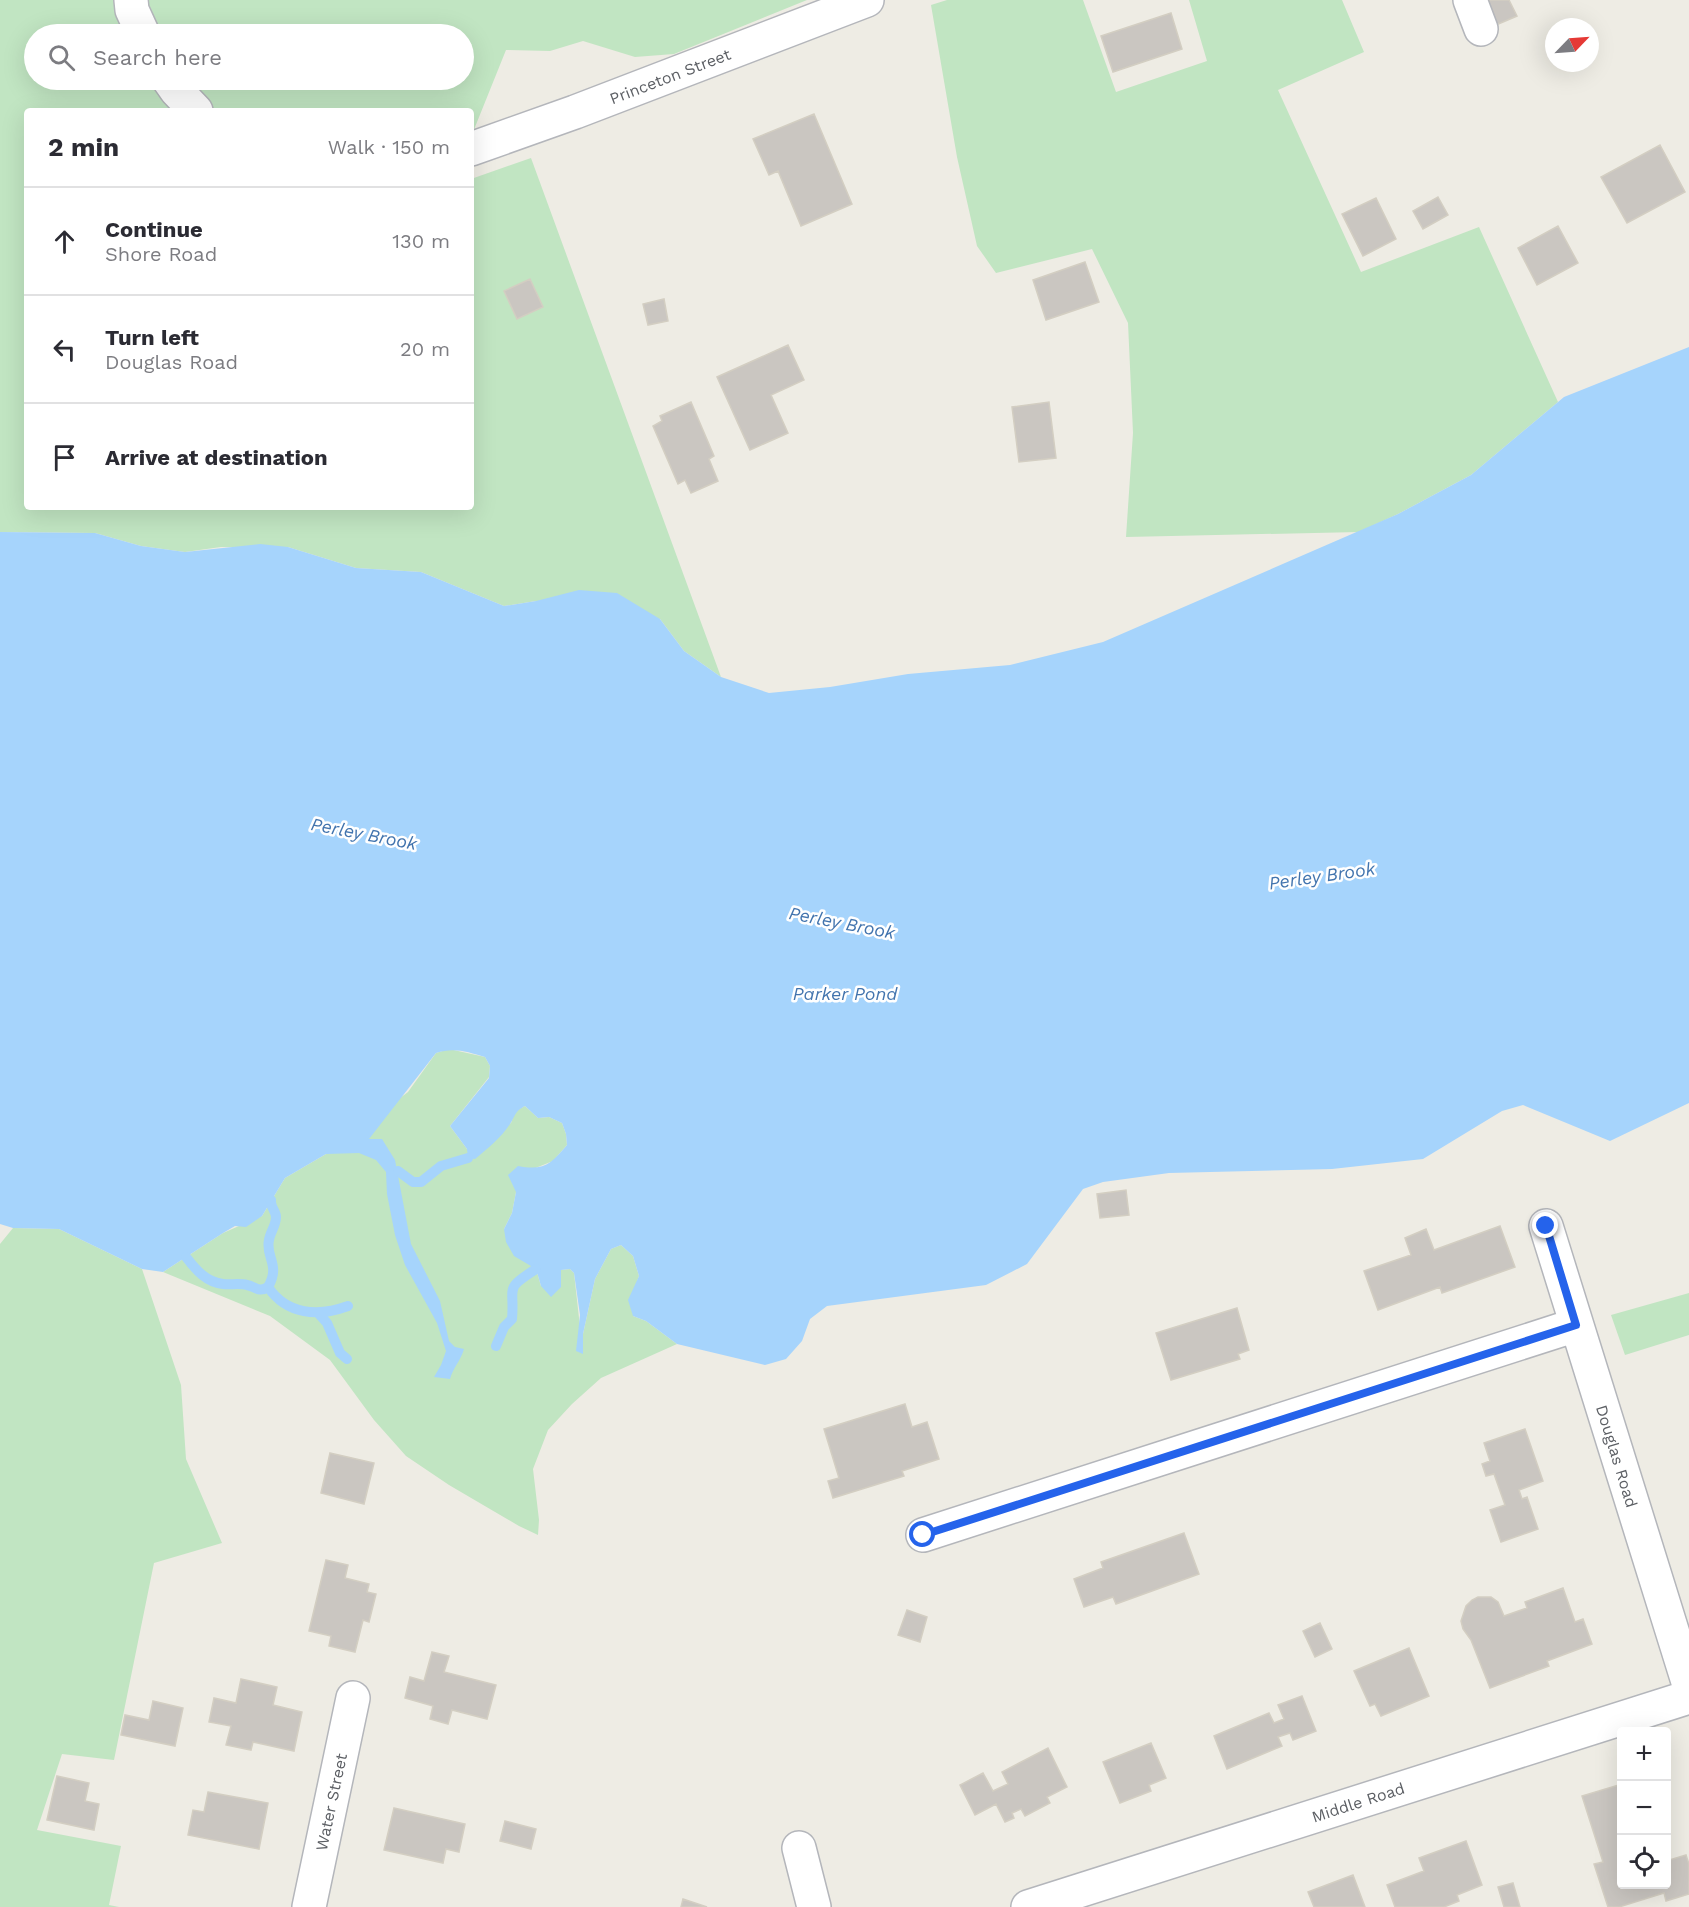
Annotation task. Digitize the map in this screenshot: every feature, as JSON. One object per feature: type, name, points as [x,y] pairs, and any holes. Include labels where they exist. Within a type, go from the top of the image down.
[{"type":"street","points":[[131,0],[132,10],[138,24]]},
{"type":"street","name":"Princeton Street","points":[[474,148],[586,108],[867,0]]},
{"type":"street","points":[[176,90],[193,108]]},
{"type":"street","name":"Douglas Road","points":[[1546,1226],[1689,1685]]},
{"type":"street","points":[[923,1535],[1576,1325]]},
{"type":"street","name":"Middle Road","points":[[1028,1907],[1689,1697]]},
{"type":"street","name":"Water Street","points":[[309,1907],[353,1698]]},
{"type":"street","points":[[799,1848],[814,1907]]},
{"type":"green space","points":[[0,0],[807,0],[674,54],[635,57],[583,41],[550,51],[506,50],[474,130],[474,108],[24,108],[24,510],[474,510],[474,178],[531,158],[721,677],[684,651],[660,619],[536,601],[504,606],[421,572],[356,568],[288,547],[221,547],[185,552],[141,546],[95,533],[0,532]]},
{"type":"green space","points":[[947,0],[1083,0],[1116,92],[1207,61],[1189,0],[1342,0],[1364,52],[1278,90],[1361,272],[1479,227],[1558,402],[1471,475],[1359,532],[1126,537],[1133,433],[1128,323],[1092,249],[996,273],[977,246],[957,157],[931,5]]},
{"type":"green space","points":[[449,1049],[485,1057],[490,1066],[489,1077],[450,1126],[467,1149],[511,1123],[515,1111],[525,1106],[538,1118],[549,1117],[562,1123],[567,1145],[553,1161],[533,1169],[516,1192],[512,1213],[504,1229],[536,1269],[541,1286],[561,1287],[561,1270],[570,1269],[574,1273],[583,1354],[583,1334],[595,1279],[611,1249],[621,1245],[633,1256],[639,1276],[635,1287],[633,1316],[646,1321],[677,1344],[601,1378],[548,1430],[533,1469],[539,1520],[538,1535],[449,1485],[406,1456],[374,1420],[330,1360],[270,1316],[163,1272],[223,1233],[262,1216],[285,1178],[326,1154],[408,1092],[436,1053]]},
{"type":"green space","points":[[13,1228],[59,1229],[142,1269],[181,1385],[186,1459],[222,1543],[154,1563],[114,1760],[62,1754],[37,1830],[121,1846],[109,1905],[119,1907],[0,1907],[0,1244]]},
{"type":"green space","points":[[1689,1293],[1689,1335],[1625,1355],[1611,1315]]},
{"type":"water","name":"Parker Pond","points":[[1689,347],[1689,1103],[1610,1141],[1523,1105],[1502,1111],[1423,1159],[1332,1169],[1169,1173],[1103,1182],[1083,1189],[1027,1264],[986,1285],[827,1306],[810,1319],[802,1341],[786,1359],[765,1365],[677,1344],[646,1321],[633,1316],[628,1300],[639,1276],[633,1256],[621,1245],[611,1249],[595,1279],[583,1334],[583,1354],[576,1351],[580,1315],[574,1273],[570,1269],[561,1270],[561,1287],[551,1297],[541,1286],[536,1269],[514,1256],[506,1242],[504,1229],[512,1213],[516,1192],[508,1175],[518,1166],[541,1167],[556,1157],[567,1145],[562,1123],[549,1117],[538,1118],[525,1106],[517,1112],[494,1143],[475,1159],[468,1158],[467,1149],[450,1126],[489,1078],[490,1066],[485,1057],[467,1052],[449,1050],[436,1053],[369,1139],[382,1139],[395,1160],[411,1244],[440,1301],[449,1341],[455,1347],[464,1349],[450,1379],[434,1377],[446,1351],[437,1323],[405,1265],[395,1235],[387,1194],[386,1172],[376,1160],[359,1153],[326,1154],[285,1178],[262,1216],[246,1227],[235,1226],[163,1272],[142,1269],[59,1229],[13,1228],[0,1224],[0,532],[95,533],[141,546],[185,552],[260,544],[288,547],[356,568],[421,572],[504,606],[579,590],[617,593],[660,619],[684,651],[721,677],[769,693],[830,687],[908,674],[1010,665],[1103,642],[1398,514],[1471,475],[1564,397]]},
{"type":"building","points":[[1484,0],[1509,0],[1517,16],[1496,25]]},
{"type":"building","points":[[1171,13],[1182,49],[1113,72],[1101,36]]},
{"type":"building","points":[[814,114],[852,204],[801,226],[778,171],[769,175],[753,139]]},
{"type":"building","points":[[1660,145],[1685,192],[1627,223],[1601,177]]},
{"type":"building","points":[[1438,197],[1448,215],[1423,229],[1413,211]]},
{"type":"building","points":[[1376,198],[1396,239],[1363,256],[1342,214]]},
{"type":"building","points":[[1558,226],[1578,263],[1537,285],[1518,248]]},
{"type":"building","points":[[1085,262],[1099,302],[1046,320],[1033,280]]},
{"type":"building","points":[[530,279],[543,307],[517,319],[504,291]]},
{"type":"building","points":[[664,299],[668,321],[648,325],[643,304]]},
{"type":"building","points":[[788,345],[804,380],[771,395],[788,433],[750,450],[717,377]]},
{"type":"building","points":[[691,402],[714,456],[709,459],[718,481],[691,493],[685,480],[678,484],[653,426],[662,421],[660,416]]},
{"type":"building","points":[[1049,402],[1056,458],[1019,462],[1012,407]]},
{"type":"building","points":[[1126,1190],[1129,1215],[1100,1218],[1097,1194]]},
{"type":"building","points":[[1500,1226],[1515,1267],[1442,1293],[1440,1287],[1378,1310],[1364,1271],[1411,1255],[1405,1238],[1426,1229],[1434,1250]]},
{"type":"building","points":[[1237,1308],[1249,1350],[1238,1354],[1240,1359],[1171,1380],[1156,1333]]},
{"type":"building","points":[[905,1404],[912,1427],[927,1422],[939,1459],[902,1471],[904,1476],[833,1498],[828,1481],[839,1478],[824,1429]]},
{"type":"building","points":[[1525,1429],[1543,1481],[1519,1490],[1522,1499],[1527,1497],[1538,1529],[1501,1542],[1490,1510],[1505,1505],[1494,1474],[1486,1476],[1482,1464],[1490,1461],[1484,1443]]},
{"type":"building","points":[[330,1453],[374,1463],[364,1504],[321,1493]]},
{"type":"building","points":[[1184,1533],[1199,1574],[1116,1604],[1113,1597],[1084,1607],[1074,1579],[1103,1568],[1101,1562]]},
{"type":"building","points":[[326,1560],[348,1565],[345,1578],[369,1584],[367,1592],[376,1594],[369,1622],[363,1620],[355,1652],[329,1646],[331,1636],[309,1631]]},
{"type":"building","points":[[1563,1588],[1575,1622],[1583,1619],[1592,1644],[1547,1661],[1549,1666],[1490,1688],[1471,1640],[1463,1629],[1461,1621],[1466,1606],[1478,1597],[1491,1597],[1498,1602],[1504,1616],[1527,1608],[1525,1602]]},
{"type":"building","points":[[907,1610],[927,1617],[920,1642],[898,1635]]},
{"type":"building","points":[[1320,1623],[1332,1649],[1315,1657],[1303,1631]]},
{"type":"building","points":[[1409,1648],[1429,1696],[1381,1716],[1375,1704],[1370,1706],[1354,1671]]},
{"type":"building","points":[[432,1652],[449,1656],[444,1672],[496,1685],[487,1719],[452,1710],[448,1724],[430,1719],[433,1706],[405,1698],[410,1677],[424,1681]]},
{"type":"building","points":[[241,1679],[277,1687],[273,1705],[302,1712],[294,1751],[253,1742],[251,1750],[226,1745],[231,1726],[209,1722],[214,1698],[236,1703]]},
{"type":"building","points":[[1302,1696],[1316,1731],[1293,1740],[1290,1733],[1278,1737],[1282,1746],[1227,1769],[1214,1736],[1269,1713],[1274,1723],[1284,1719],[1278,1705]]},
{"type":"building","points":[[153,1701],[183,1708],[175,1746],[121,1735],[125,1715],[149,1720]]},
{"type":"building","points":[[1151,1743],[1166,1778],[1149,1785],[1151,1791],[1120,1803],[1103,1762]]},
{"type":"building","points":[[1048,1748],[1067,1787],[1047,1797],[1050,1803],[1025,1816],[1021,1809],[1012,1813],[1014,1818],[1005,1822],[996,1804],[975,1815],[960,1785],[983,1773],[993,1791],[1008,1784],[1002,1772]]},
{"type":"building","points":[[57,1776],[89,1783],[85,1801],[99,1804],[94,1830],[47,1820]]},
{"type":"building","points":[[1617,1786],[1617,1889],[1671,1889],[1671,1860],[1686,1855],[1689,1864],[1689,1894],[1666,1901],[1664,1893],[1619,1907],[1608,1907],[1594,1864],[1603,1862],[1582,1796]]},
{"type":"building","points":[[208,1792],[268,1803],[259,1849],[188,1835],[193,1810],[204,1812]]},
{"type":"building","points":[[394,1808],[465,1824],[459,1852],[446,1849],[443,1863],[384,1850]]},
{"type":"building","points":[[505,1821],[536,1829],[531,1849],[500,1841]]},
{"type":"building","points":[[1466,1841],[1482,1885],[1457,1895],[1459,1901],[1444,1907],[1395,1907],[1387,1885],[1424,1871],[1419,1858]]},
{"type":"building","points":[[1353,1875],[1365,1907],[1314,1907],[1308,1892]]},
{"type":"building","points":[[1513,1883],[1520,1907],[1504,1907],[1498,1887]]},
{"type":"building","points":[[683,1899],[707,1907],[681,1907]]},
{"type":"waterway","points":[[398,1171],[413,1182],[421,1182],[441,1166],[468,1158]]},
{"type":"waterway","points":[[271,1200],[276,1217],[268,1246],[273,1267],[272,1279],[268,1287],[284,1303],[304,1311],[326,1312],[348,1306]]},
{"type":"waterway","points":[[186,1257],[202,1275],[211,1281],[244,1284],[260,1290],[268,1287]]},
{"type":"waterway","points":[[496,1346],[504,1327],[512,1319],[512,1294],[515,1285],[536,1269]]},
{"type":"waterway","points":[[318,1313],[327,1323],[340,1353],[347,1359]]},
{"type":"route","points":[[923,1535],[1576,1325],[1546,1226]]},
{"type":"water label","name":"Perley Brook","points":[[364,834]]},
{"type":"water label","name":"Perley Brook","points":[[1322,876]]},
{"type":"water label","name":"Perley Brook","points":[[842,923]]}]
